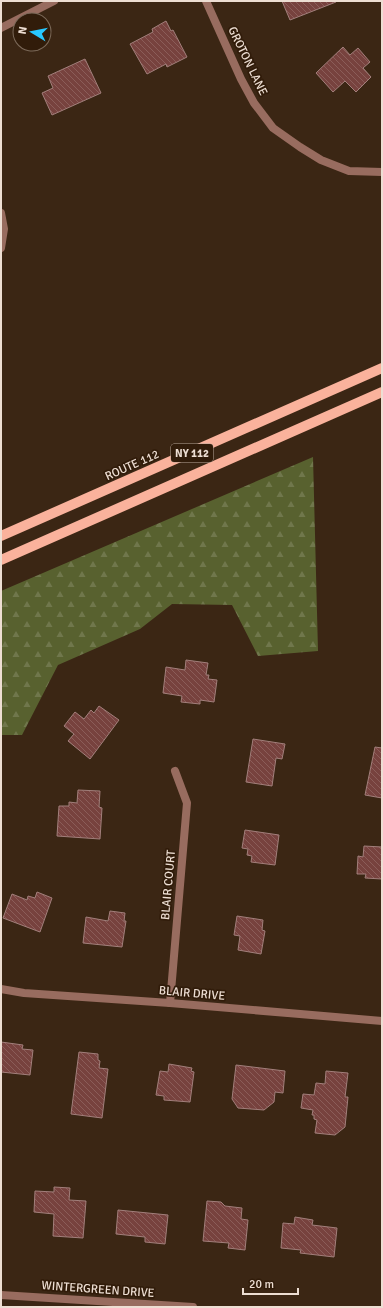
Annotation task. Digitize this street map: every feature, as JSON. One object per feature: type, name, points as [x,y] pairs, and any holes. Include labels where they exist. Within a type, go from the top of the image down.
[{"type":"main road","name":"ROUTE 112","points":[[1,536],[382,368]]},
{"type":"main road","name":"NY 112","points":[[1,560],[382,392]]},
{"type":"street","points":[[1,28],[53,1]]},
{"type":"street","name":"GROTON LANE","points":[[206,1],[241,79],[254,103],[273,128],[321,160],[349,171],[382,172]]},
{"type":"street","points":[[1,213],[4,229],[1,248]]},
{"type":"street","name":"BLAIR COURT","points":[[170,1003],[187,803],[175,771]]},
{"type":"street","name":"BLAIR DRIVE","points":[[1,988],[24,993],[170,1003],[382,1021]]},
{"type":"street","name":"WINTERGREEN DRIVE","points":[[1,1294],[193,1307]]},
{"type":"green space","points":[[313,457],[318,651],[258,656],[232,605],[172,604],[140,629],[58,665],[22,735],[1,735],[1,591]]},
{"type":"building","points":[[282,1],[336,1],[336,2],[290,20]]},
{"type":"building","points":[[166,21],[171,31],[173,30],[187,57],[167,67],[166,64],[147,74],[130,44],[153,32],[152,29]]},
{"type":"building","points":[[343,47],[350,55],[358,48],[370,62],[363,68],[371,77],[356,92],[345,81],[333,92],[316,73]]},
{"type":"building","points":[[85,59],[101,93],[52,115],[42,93],[53,88],[48,76]]},
{"type":"building","points":[[186,660],[208,663],[206,675],[209,675],[208,679],[217,680],[214,702],[200,700],[200,704],[181,702],[182,696],[163,693],[166,667],[185,670]]},
{"type":"building","points":[[99,706],[119,720],[90,759],[68,741],[74,734],[64,726],[75,712],[84,719],[91,710],[94,713]]},
{"type":"building","points":[[253,739],[285,744],[282,759],[276,758],[272,786],[246,782]]},
{"type":"building","points":[[375,747],[382,748],[382,798],[365,795]]},
{"type":"building","points":[[78,790],[100,791],[99,807],[102,808],[100,839],[57,836],[59,806],[69,806],[69,802],[77,803]]},
{"type":"building","points":[[245,830],[279,835],[275,865],[251,862],[252,856],[247,855],[248,849],[242,848]]},
{"type":"building","points":[[364,846],[382,847],[382,879],[365,878],[366,874],[357,874],[358,856],[363,857]]},
{"type":"building","points":[[37,892],[52,898],[40,932],[3,918],[12,894],[27,900],[28,896],[35,898]]},
{"type":"building","points":[[110,911],[125,913],[124,921],[126,921],[122,947],[83,943],[86,917],[108,921]]},
{"type":"building","points":[[237,916],[263,920],[262,930],[265,931],[261,954],[238,950],[240,936],[234,935]]},
{"type":"building","points":[[1,1042],[23,1045],[22,1049],[33,1050],[30,1075],[1,1072]]},
{"type":"building","points":[[79,1052],[98,1054],[98,1060],[100,1061],[99,1068],[108,1069],[102,1118],[71,1114]]},
{"type":"building","points":[[169,1064],[192,1068],[191,1071],[194,1072],[190,1102],[164,1100],[164,1096],[156,1095],[160,1071],[168,1072]]},
{"type":"building","points":[[236,1065],[285,1071],[283,1093],[275,1092],[274,1102],[264,1110],[238,1108],[232,1099]]},
{"type":"building","points":[[326,1071],[348,1073],[345,1097],[348,1097],[345,1127],[335,1135],[315,1133],[317,1120],[314,1119],[314,1115],[312,1115],[313,1110],[301,1108],[303,1094],[314,1095],[316,1083],[325,1084]]},
{"type":"building","points":[[54,1187],[70,1188],[69,1200],[86,1201],[83,1238],[53,1236],[54,1214],[34,1212],[35,1191],[54,1192]]},
{"type":"building","points":[[207,1201],[221,1202],[225,1206],[242,1208],[241,1219],[248,1220],[245,1250],[228,1248],[229,1243],[203,1241]]},
{"type":"building","points":[[118,1210],[168,1215],[165,1244],[145,1242],[145,1237],[116,1234]]},
{"type":"building","points":[[295,1217],[313,1220],[312,1225],[337,1228],[334,1257],[300,1253],[301,1250],[281,1248],[283,1223],[294,1224]]}]
